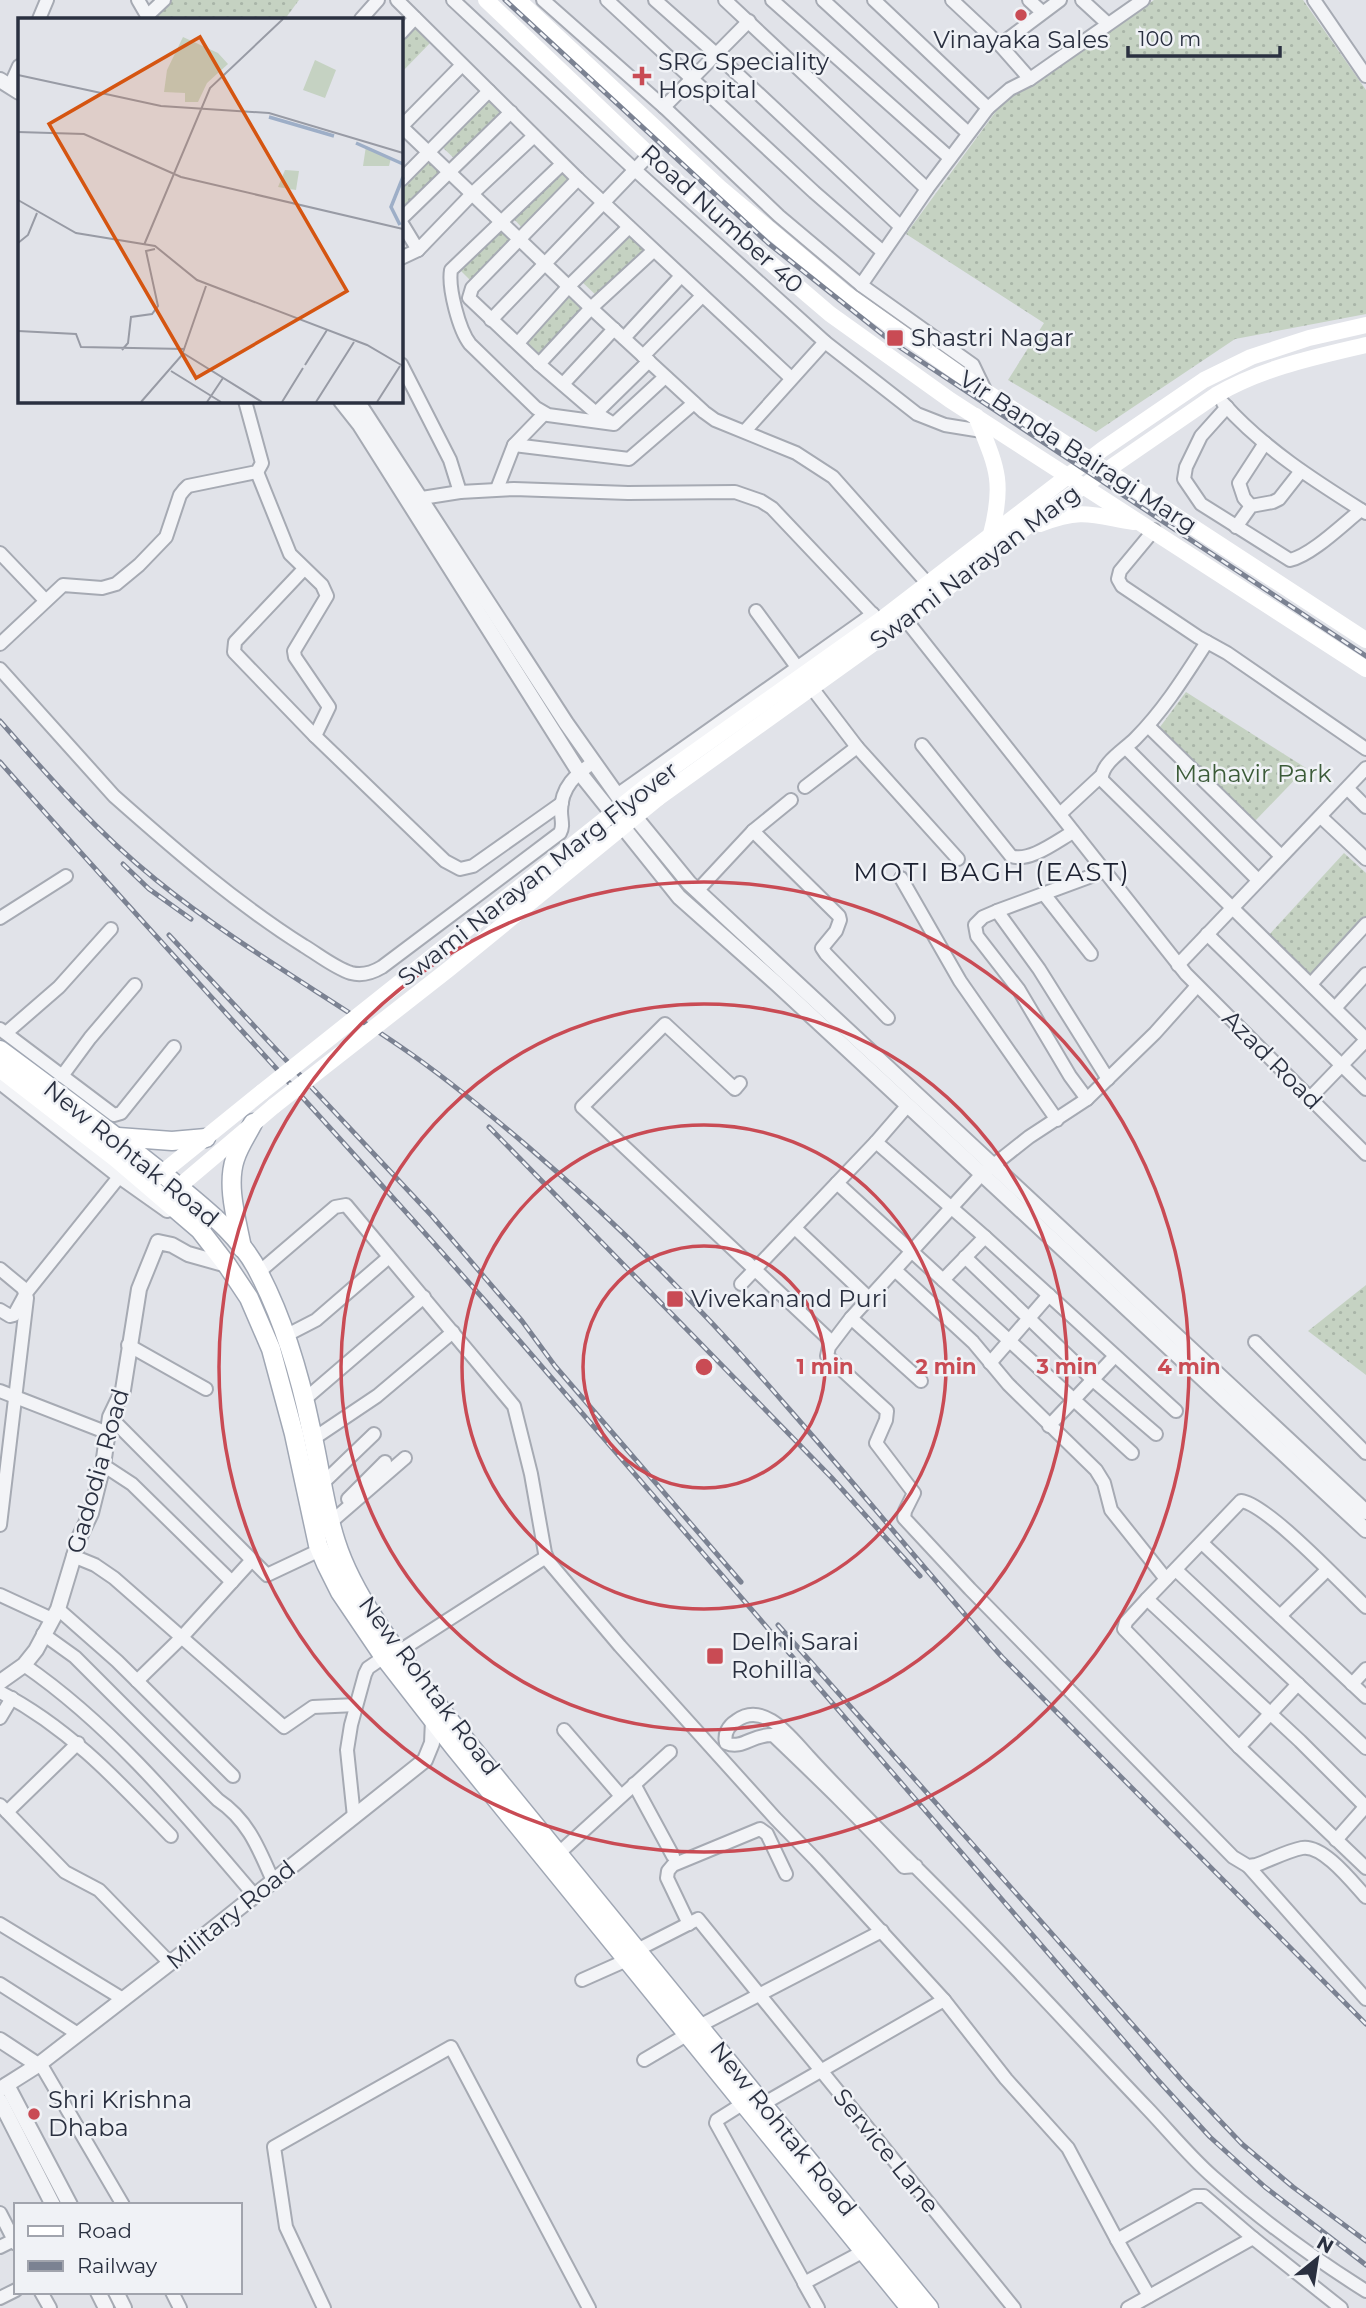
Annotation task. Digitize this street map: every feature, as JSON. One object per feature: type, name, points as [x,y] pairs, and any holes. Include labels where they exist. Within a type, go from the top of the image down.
[{"type":"main road","name":"Road Number 40","points":[[486,0],[699,202],[830,314],[979,424]]},
{"type":"main road","name":"Vir Banda Bairagi Marg","points":[[518,0],[719,187],[774,222],[846,294],[986,392],[1366,640]]},
{"type":"main road","name":"Swami Narayan Marg","points":[[876,618],[928,584],[1089,459],[1204,380],[1233,364],[1309,338],[1366,325]]},
{"type":"main road","name":"Swami Narayan Marg","points":[[812,688],[1023,530],[1107,471],[1221,401],[1245,379],[1265,371],[1366,345]]},
{"type":"main road","name":"Vir Banda Bairagi Marg","points":[[979,424],[1085,486],[1366,669]]},
{"type":"main road","points":[[979,424],[997,473],[998,507],[992,534]]},
{"type":"main road","points":[[1023,530],[1059,517],[1086,513],[1148,527]]},
{"type":"main road","name":"Swami Narayan Marg Flyover","points":[[206,1139],[262,1092],[876,618]]},
{"type":"main road","name":"Swami Narayan Marg Flyover","points":[[253,1123],[449,969],[653,792],[812,688]]},
{"type":"main road","name":"New Rohtak Road","points":[[2,1037],[214,1217],[242,1248],[259,1272],[285,1336],[304,1400],[335,1542],[391,1654],[433,1720],[693,2030],[744,2103],[909,2308]]},
{"type":"main road","name":"New Rohtak Road","points":[[0,1068],[148,1185],[200,1230],[249,1298],[271,1349],[294,1434],[320,1550],[340,1592],[559,1853],[632,1955]]},
{"type":"main road","points":[[164,1199],[253,1123]]},
{"type":"main road","points":[[242,1248],[235,1209],[233,1169],[235,1158],[253,1123]]},
{"type":"main road","points":[[118,1137],[172,1141],[206,1139]]},
{"type":"main road","points":[[148,1185],[206,1139]]},
{"type":"main road","name":"New Rohtak Road","points":[[693,2030],[763,2104],[929,2308]]},
{"type":"street","points":[[39,18],[47,0]]},
{"type":"street","points":[[138,0],[148,18],[164,0]]},
{"type":"street","points":[[362,18],[378,0]]},
{"type":"street","points":[[397,0],[653,251],[791,378]]},
{"type":"street","points":[[453,0],[825,342],[917,414],[945,425],[979,424]]},
{"type":"street","points":[[543,0],[664,107],[774,222],[973,365],[986,392]]},
{"type":"street","points":[[607,0],[814,192],[883,252]]},
{"type":"street","points":[[654,0],[716,54],[901,227]]},
{"type":"street","points":[[725,0],[928,189]]},
{"type":"street","points":[[772,0],[950,158]]},
{"type":"street","points":[[823,0],[968,133]]},
{"type":"street","points":[[874,0],[988,108]]},
{"type":"street","points":[[952,0],[1000,45],[1030,79]]},
{"type":"street","points":[[1029,0],[1042,12]]},
{"type":"street","points":[[1000,45],[1059,0]]},
{"type":"street","points":[[1082,0],[1107,23]]},
{"type":"street","points":[[1314,0],[1362,59],[1366,76]]},
{"type":"street","points":[[861,285],[988,108],[1010,89],[1030,79],[1139,1]]},
{"type":"street","points":[[402,32],[415,18]]},
{"type":"street","points":[[664,107],[749,21]]},
{"type":"street","points":[[402,126],[462,65]]},
{"type":"street","points":[[10,86],[18,68]]},
{"type":"street","points":[[558,98],[573,84]]},
{"type":"street","points":[[402,179],[489,91]]},
{"type":"street","points":[[402,220],[511,112]]},
{"type":"street","points":[[402,128],[694,403],[715,420],[807,458],[833,477],[928,584]]},
{"type":"street","points":[[402,258],[418,250],[534,136]]},
{"type":"street","points":[[491,320],[649,155]]},
{"type":"street","points":[[562,163],[451,270],[455,302],[464,334],[470,344],[544,414],[614,424]]},
{"type":"street","points":[[578,179],[472,288],[469,298],[539,364],[596,413],[614,424]]},
{"type":"street","points":[[402,223],[418,250]]},
{"type":"street","points":[[518,343],[569,286],[629,227]]},
{"type":"street","points":[[539,364],[591,308],[653,251]]},
{"type":"street","points":[[563,384],[681,276]]},
{"type":"street","points":[[596,413],[702,296]]},
{"type":"street","points":[[745,431],[825,342]]},
{"type":"street","points":[[402,366],[450,460],[460,492]]},
{"type":"street","points":[[614,424],[665,377]]},
{"type":"street","points":[[1221,401],[1245,427],[1301,471],[1364,511],[1293,560],[1285,559],[1201,504],[1184,479],[1186,467],[1221,401]]},
{"type":"street","points":[[0,644],[63,585],[102,588],[116,584],[139,565],[166,537],[180,495],[188,486],[257,472],[262,463],[246,402]]},
{"type":"street","points":[[342,402],[367,437],[579,772],[679,897],[908,1105],[987,1170],[1366,1512]]},
{"type":"street","points":[[358,402],[594,762],[617,795],[697,891],[1366,1531]]},
{"type":"street","points":[[514,445],[629,459],[694,403]]},
{"type":"street","points":[[498,489],[514,445],[544,414]]},
{"type":"street","points":[[1251,506],[1244,498],[1239,482],[1265,443]]},
{"type":"street","points":[[1236,527],[1251,506],[1279,499],[1301,471]]},
{"type":"street","points":[[257,472],[287,549],[322,585],[327,596],[295,646],[294,652],[329,707],[315,736]]},
{"type":"street","points":[[422,498],[498,489],[628,493],[735,492],[747,495],[772,508],[876,618],[797,667],[617,795]]},
{"type":"street","points":[[1148,527],[1118,579],[1127,591],[1227,653],[1366,749]]},
{"type":"street","points":[[0,553],[45,600]]},
{"type":"street","points":[[304,569],[235,642],[233,647],[238,658],[445,861],[460,869],[473,866],[562,803]]},
{"type":"street","points":[[756,611],[797,667]]},
{"type":"street","name":"Azad Road","points":[[906,620],[1178,965],[1366,1154]]},
{"type":"street","points":[[1060,814],[1101,776],[1109,763],[1148,726],[1207,642]]},
{"type":"street","points":[[0,669],[128,809],[236,899],[276,928],[352,974],[370,973],[382,967],[560,833],[563,829],[562,803],[567,787],[579,772],[594,762]]},
{"type":"street","points":[[812,688],[858,747],[958,859]]},
{"type":"street","points":[[1148,726],[1281,856]]},
{"type":"street","points":[[922,745],[1011,856],[1019,859],[1029,856],[1073,832]]},
{"type":"street","points":[[805,787],[858,747]]},
{"type":"street","points":[[1126,748],[1258,880]]},
{"type":"street","points":[[1178,965],[1366,768]]},
{"type":"street","points":[[1101,776],[1105,784],[1366,1039],[1310,1098]]},
{"type":"street","points":[[1348,789],[1366,807]]},
{"type":"street","points":[[697,891],[753,831],[792,800]]},
{"type":"street","points":[[1321,817],[1366,859]]},
{"type":"street","points":[[753,831],[839,916],[836,931],[822,948],[888,1018]]},
{"type":"street","points":[[1087,1099],[1070,1076],[1019,990],[975,931],[977,921],[997,911],[1105,871]]},
{"type":"street","points":[[0,918],[66,876]]},
{"type":"street","points":[[901,878],[960,981],[1057,1120]]},
{"type":"street","points":[[1045,894],[1091,954]]},
{"type":"street","points":[[997,911],[1039,968],[1108,1079]]},
{"type":"street","points":[[1311,985],[1366,924]]},
{"type":"street","points":[[111,929],[59,987],[2,1037],[117,1115],[174,1047]]},
{"type":"street","points":[[1207,934],[1366,1089]]},
{"type":"street","points":[[1335,1007],[1366,974]]},
{"type":"street","points":[[62,1076],[135,985]]},
{"type":"street","points":[[1197,986],[1155,1033],[1087,1099],[987,1170],[851,1318],[827,1352],[830,1360],[887,1411],[876,1443],[914,1493],[904,1518],[1233,1857],[1248,1866],[1366,2000]]},
{"type":"street","points":[[740,1083],[735,1089],[665,1024],[582,1107],[832,1342]]},
{"type":"street","points":[[0,1083],[119,1177],[197,1234],[224,1264]]},
{"type":"street","points":[[741,1284],[908,1105]]},
{"type":"street","points":[[876,1142],[1176,1411]]},
{"type":"street","points":[[0,1310],[12,1316],[26,1293],[119,1177]]},
{"type":"street","points":[[837,1183],[1132,1453]]},
{"type":"street","points":[[259,1272],[335,1207],[344,1204],[514,1406],[531,1474],[546,1557],[620,1646],[944,2000],[1006,2079],[1068,2148],[1149,2296]]},
{"type":"street","points":[[795,1228],[870,1299]]},
{"type":"street","points":[[943,1280],[985,1237]]},
{"type":"street","name":"Gadodia Road","points":[[0,1682],[24,1665],[36,1650],[55,1614],[80,1536],[87,1524],[103,1465],[110,1417],[123,1390],[139,1289],[158,1242],[224,1264]]},
{"type":"street","points":[[965,1257],[1093,1380],[1157,1434]]},
{"type":"street","points":[[285,1336],[316,1320],[389,1258]]},
{"type":"street","points":[[0,1269],[26,1293],[16,1396],[3,1478],[0,1525]]},
{"type":"street","points":[[895,1270],[963,1331],[1049,1426],[1100,1476],[1111,1510],[1171,1574],[1298,1684],[1366,1748]]},
{"type":"street","points":[[990,1363],[1049,1295]]},
{"type":"street","points":[[304,1400],[424,1297]]},
{"type":"street","points":[[851,1318],[921,1381]]},
{"type":"street","points":[[313,1439],[377,1396],[453,1332]]},
{"type":"street","points":[[1255,1342],[1366,1453]]},
{"type":"street","points":[[128,1346],[206,1389]]},
{"type":"street","points":[[1049,1426],[1115,1356]]},
{"type":"street","points":[[0,1391],[108,1433]]},
{"type":"street","points":[[110,1417],[267,1575],[320,1550]]},
{"type":"street","points":[[323,1483],[374,1434]]},
{"type":"street","points":[[331,1520],[405,1458]]},
{"type":"street","points":[[331,1520],[385,1462]]},
{"type":"street","points":[[103,1465],[132,1484],[232,1582]]},
{"type":"street","points":[[1366,1607],[1281,1527],[1255,1505],[1245,1502],[1239,1504],[1124,1625],[1126,1634],[1366,1868]]},
{"type":"street","points":[[1202,1543],[1366,1697]]},
{"type":"street","points":[[73,1556],[95,1565],[114,1578],[285,1727],[313,1707],[356,1705]]},
{"type":"street","points":[[354,1817],[347,1750],[356,1705],[368,1668],[546,1557]]},
{"type":"street","points":[[137,1681],[182,1637],[251,1561]]},
{"type":"street","points":[[1280,1616],[1327,1570]]},
{"type":"street","points":[[0,1594],[55,1614],[137,1681],[233,1776]]},
{"type":"street","points":[[1147,1598],[1366,1806],[1335,1840]]},
{"type":"street","points":[[43,1634],[75,1657],[218,1800],[235,1811],[255,1841],[273,1881]]},
{"type":"street","points":[[24,1665],[58,1688],[117,1743],[176,1804],[255,1896]]},
{"type":"street","points":[[1352,1684],[1366,1669]]},
{"type":"street","points":[[1239,1747],[1298,1684]]},
{"type":"street","points":[[0,1718],[6,1695],[78,1743],[113,1775],[171,1836]]},
{"type":"street","points":[[916,1866],[904,1867],[866,1825],[773,1735],[758,1736],[734,1746],[726,1743],[729,1727],[751,1714],[780,1725],[829,1779],[916,1866],[1210,2175],[1287,2239],[1366,2291]]},
{"type":"street","name":"Military Road","points":[[3,2087],[39,2064],[170,1963],[425,1760],[432,1743],[433,1720]]},
{"type":"street","points":[[564,1730],[621,1796]]},
{"type":"street","points":[[78,1743],[4,1809],[65,1872],[99,1890],[170,1963]]},
{"type":"street","points":[[559,1853],[670,1752]]},
{"type":"street","points":[[634,1784],[673,1856]]},
{"type":"street","points":[[582,1980],[689,1924],[667,1878],[673,1865],[760,1829],[767,1834],[786,1874]]},
{"type":"street","points":[[1248,1866],[1256,1866],[1301,1848],[1310,1848],[1327,1857],[1366,1898]]},
{"type":"street","name":"Service Lane","points":[[689,1924],[698,1919],[1014,2308]]},
{"type":"street","points":[[0,1924],[123,1999]]},
{"type":"street","points":[[644,2060],[758,1994],[882,1931]]},
{"type":"street","points":[[0,1984],[78,2034]]},
{"type":"street","points":[[763,2104],[944,2000]]},
{"type":"street","points":[[0,2040],[39,2064],[122,2203]]},
{"type":"street","points":[[324,2308],[286,2227],[274,2147],[452,2047],[589,2308]]},
{"type":"street","points":[[3,2087],[69,2203]]},
{"type":"street","points":[[0,2101],[52,2203]]},
{"type":"street","points":[[744,2103],[716,2123],[818,2308]]},
{"type":"street","points":[[1117,2240],[1199,2195],[1209,2200],[1341,2308]]},
{"type":"street","points":[[0,2213],[14,2240]]},
{"type":"street","points":[[1128,2308],[1253,2238]]},
{"type":"street","points":[[805,2284],[864,2251]]},
{"type":"green space","points":[[172,0],[299,0],[286,18],[156,16]]},
{"type":"green space","points":[[1154,0],[1303,0],[1366,90],[1366,314],[1235,339],[1096,432],[1008,380],[1044,323],[906,234],[1008,95],[1036,82]]},
{"type":"green space","points":[[415,25],[431,42],[402,72],[402,39]]},
{"type":"green space","points":[[488,96],[504,112],[457,161],[440,145]]},
{"type":"green space","points":[[428,155],[445,171],[402,210],[402,182]]},
{"type":"green space","points":[[560,169],[572,181],[525,231],[511,216]]},
{"type":"green space","points":[[500,225],[515,240],[473,283],[458,268]]},
{"type":"green space","points":[[629,232],[645,248],[598,297],[581,281]]},
{"type":"green space","points":[[571,292],[587,308],[540,357],[523,341]]},
{"type":"green space","name":"Mahavir Park","points":[[1186,692],[1306,768],[1255,821],[1157,731]]},
{"type":"green space","points":[[1344,853],[1366,873],[1366,922],[1314,980],[1268,936]]},
{"type":"green space","points":[[1366,1285],[1366,1375],[1308,1331]]},
{"type":"railway","points":[[505,0],[768,243],[892,342],[1366,656]]},
{"type":"railway","points":[[0,721],[93,823],[155,879],[214,924],[401,1047],[449,1082],[526,1145],[630,1240],[696,1306],[759,1375],[1002,1657],[1366,2024]]},
{"type":"railway","points":[[0,762],[487,1303],[1156,2078],[1210,2137],[1265,2187],[1366,2265]]},
{"type":"railway","points":[[123,864],[149,889],[191,919]]},
{"type":"railway","points":[[169,935],[432,1216],[522,1321],[555,1366],[741,1582]]},
{"type":"railway","points":[[489,1127],[831,1477],[920,1576]]},
{"type":"railway","points":[[778,1625],[1187,2086],[1242,2144],[1293,2187],[1366,2241]]},
{"type":"place","name":"Vinayaka Sales","points":[[1021,15]]},
{"type":"place","name":"SRG Speciality Hospital","points":[[642,76]]},
{"type":"place","name":"Shastri Nagar","points":[[895,338]]},
{"type":"place","name":"Vivekanand Puri","points":[[675,1299]]},
{"type":"place","name":"Delhi Sarai Rohilla","points":[[715,1656]]},
{"type":"place","name":"Shri Krishna Dhaba","points":[[34,2114]]},
{"type":"district","name":"MOTI BAGH (EAST)","points":[[992,872]]}]
